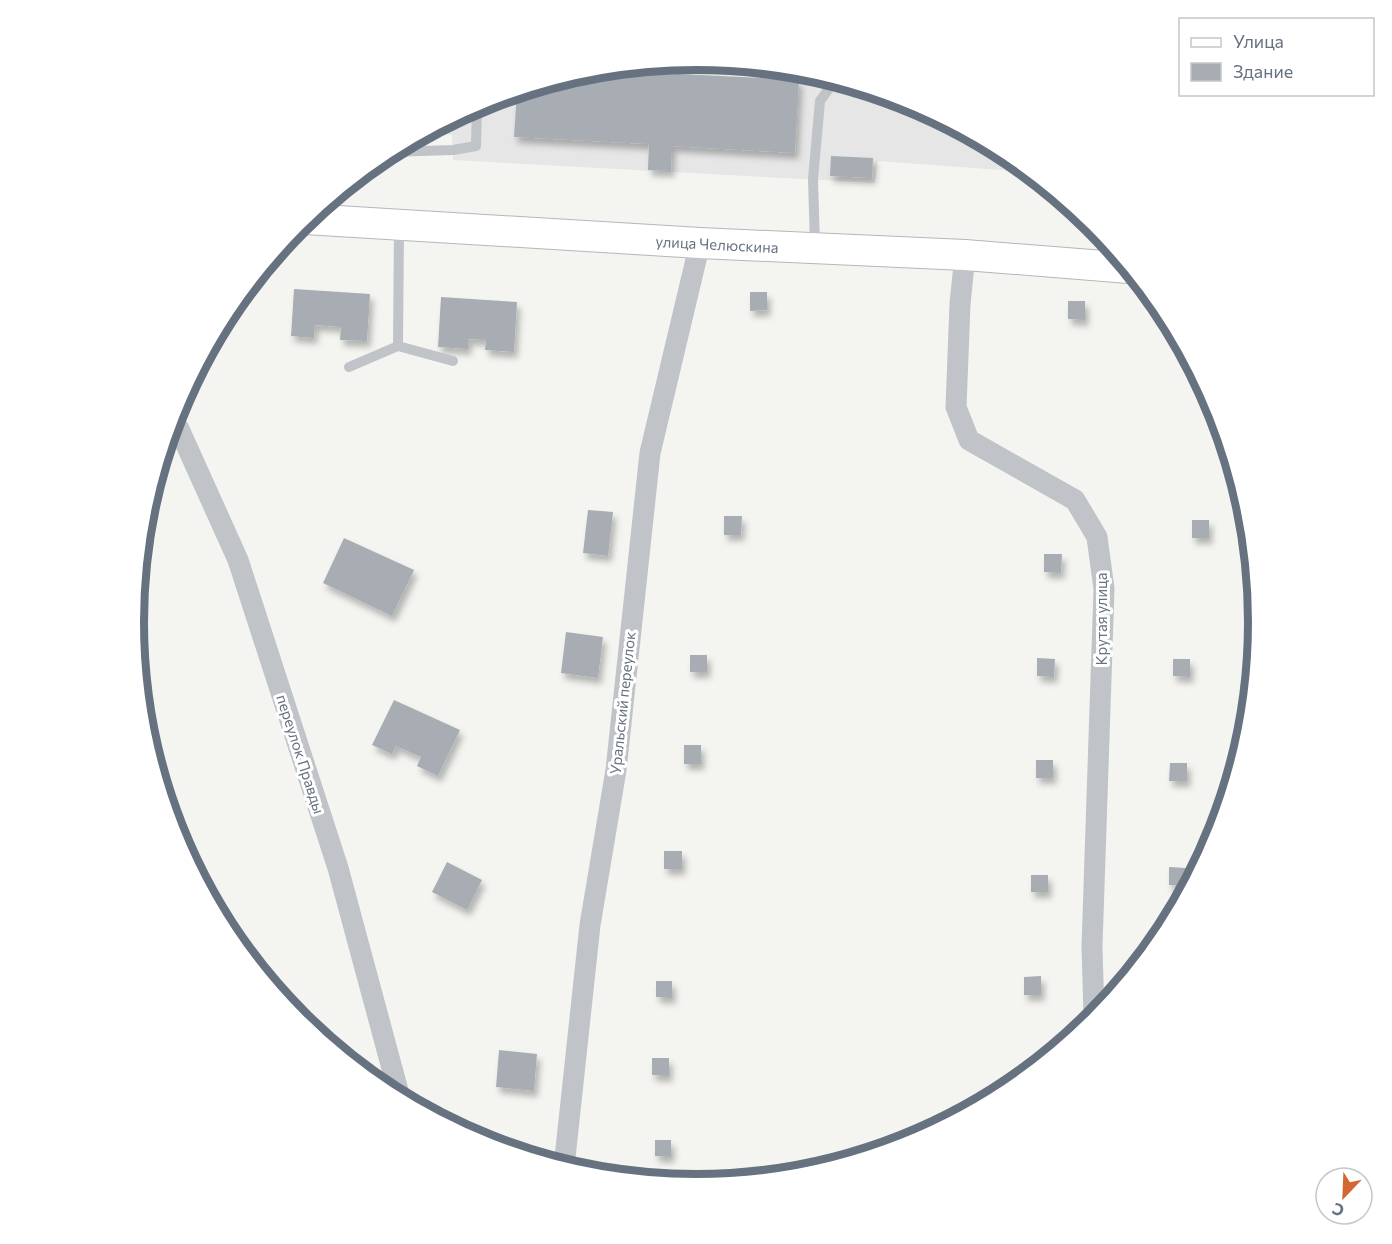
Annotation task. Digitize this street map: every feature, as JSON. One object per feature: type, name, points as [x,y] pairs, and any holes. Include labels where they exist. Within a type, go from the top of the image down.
[{"type":"main road","name":"улица Челюскина","points":[[319,220],[700,243],[965,255],[1119,267]]},
{"type":"street","name":"Уральский переулок","points":[[565,1158],[590,925],[616,770],[650,453],[700,243]]},
{"type":"street","name":"Крутая улица","points":[[965,255],[960,304],[956,407],[969,440],[1075,500],[1097,537],[1104,589],[1092,946],[1094,1004]]},
{"type":"street","name":"переулок Правды","points":[[179,430],[238,560],[338,868],[397,1085]]},
{"type":"lane","points":[[815,248],[813,179],[820,101],[830,87]]},
{"type":"lane","points":[[408,151],[453,150],[476,146],[477,116]]},
{"type":"lane","points":[[398,346],[399,225]]},
{"type":"lane","points":[[349,367],[398,346],[453,361]]},
{"type":"shaded area","points":[[696,70],[732,72],[804,81],[873,100],[940,127],[972,144],[1013,171],[878,161],[875,183],[453,160],[452,135],[441,133],[485,112],[519,100],[588,81],[660,72]]},
{"type":"building","points":[[652,73],[799,80],[795,153],[672,146],[671,171],[648,170],[649,144],[514,137],[516,101],[588,81]]},
{"type":"building","points":[[831,156],[873,158],[872,178],[830,176]]},
{"type":"building","points":[[294,289],[370,294],[367,341],[340,340],[341,327],[315,325],[314,338],[291,336]]},
{"type":"building","points":[[750,292],[767,292],[767,310],[750,311]]},
{"type":"building","points":[[441,297],[517,302],[514,352],[485,350],[486,340],[468,339],[468,349],[438,347]]},
{"type":"building","points":[[1068,301],[1085,301],[1085,320],[1068,319]]},
{"type":"building","points":[[588,510],[613,512],[608,556],[583,553]]},
{"type":"building","points":[[724,516],[742,516],[741,535],[724,535]]},
{"type":"building","points":[[1192,520],[1209,520],[1209,538],[1192,538]]},
{"type":"building","points":[[344,538],[414,570],[392,616],[323,583]]},
{"type":"building","points":[[1044,554],[1062,554],[1061,573],[1044,572]]},
{"type":"building","points":[[566,632],[603,637],[598,678],[561,673]]},
{"type":"building","points":[[690,655],[707,655],[707,672],[690,672]]},
{"type":"building","points":[[1037,658],[1055,659],[1054,677],[1037,676]]},
{"type":"building","points":[[1173,659],[1190,659],[1190,677],[1173,676]]},
{"type":"building","points":[[394,700],[460,730],[438,776],[417,766],[421,757],[396,746],[392,754],[372,745]]},
{"type":"building","points":[[684,745],[701,745],[701,764],[684,764]]},
{"type":"building","points":[[1036,760],[1053,760],[1053,778],[1036,778]]},
{"type":"building","points":[[1170,763],[1187,763],[1187,781],[1169,781]]},
{"type":"building","points":[[664,851],[682,851],[682,869],[664,869]]},
{"type":"building","points":[[447,862],[482,880],[467,910],[432,892]]},
{"type":"building","points":[[1169,867],[1186,868],[1186,875],[1181,886],[1169,885]]},
{"type":"building","points":[[1031,875],[1048,875],[1048,892],[1031,892]]},
{"type":"building","points":[[1041,976],[1041,995],[1024,995],[1024,977]]},
{"type":"building","points":[[656,981],[672,981],[672,998],[656,997]]},
{"type":"building","points":[[499,1050],[537,1054],[534,1091],[496,1087]]},
{"type":"building","points":[[652,1058],[669,1058],[669,1076],[652,1075]]},
{"type":"building","points":[[655,1140],[671,1140],[671,1157],[655,1156]]}]
